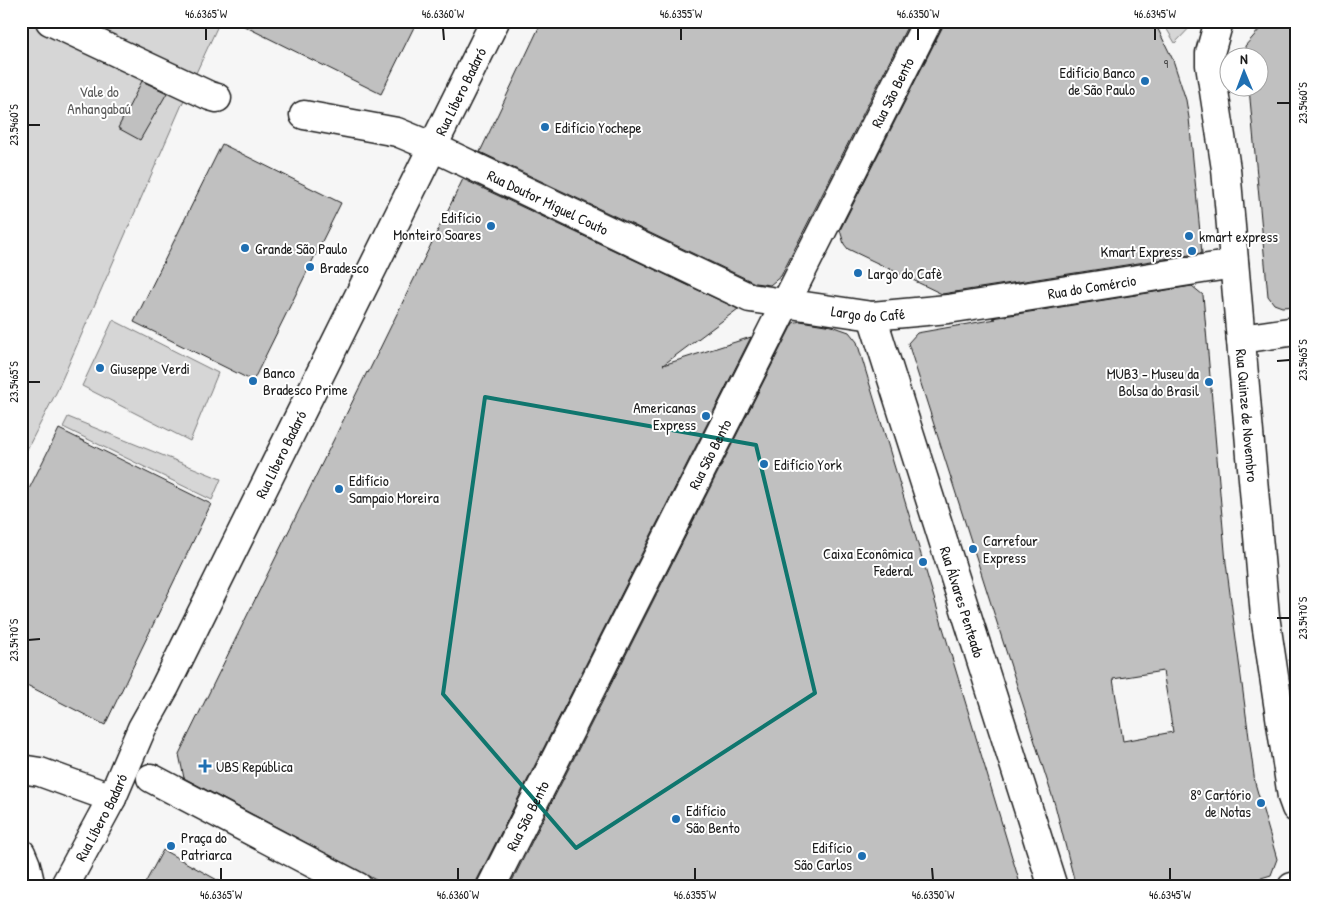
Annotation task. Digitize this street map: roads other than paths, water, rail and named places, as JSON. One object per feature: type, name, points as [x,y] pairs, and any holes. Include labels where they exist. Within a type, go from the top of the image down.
[{"type":"street","points":[[50,21],[217,98]]},
{"type":"street","name":"Rua Líbero Badaró","points":[[64,887],[112,798],[142,728],[165,687],[495,21]]},
{"type":"street","name":"Rua São Bento","points":[[492,887],[928,21]]},
{"type":"street","name":"Rua Quinze de Novembro","points":[[1219,21],[1210,53],[1210,65],[1226,168],[1265,616],[1292,797],[1296,808]]},
{"type":"street","name":"Rua Doutor Miguel Couto","points":[[304,115],[397,132],[433,147],[750,298],[787,303]]},
{"type":"street","name":"Rua do Comércio","points":[[948,309],[1234,264]]},
{"type":"street","name":"Largo do Café","points":[[787,303],[872,316],[948,309]]},
{"type":"street","name":"Rua Álvares Penteado","points":[[872,316],[1053,887]]},
{"type":"street","points":[[1241,339],[1296,332]]},
{"type":"street","points":[[21,769],[40,772],[112,798]]},
{"type":"street","points":[[150,778],[358,887]]},
{"type":"street","points":[[21,852],[31,887]]},
{"type":"place","name":"Edifício Banco de São Paulo","points":[[1145,81]]},
{"type":"place","name":"Edifício Yochepe","points":[[545,127]]},
{"type":"place","name":"Edifício Monteiro Soares","points":[[491,226]]},
{"type":"place","name":"kmart express","points":[[1189,236]]},
{"type":"place","name":"Grande São Paulo","points":[[245,248]]},
{"type":"place","name":"Kmart Express","points":[[1192,251]]},
{"type":"place","name":"Bradesco","points":[[310,267]]},
{"type":"place","name":"Largo do Cafè","points":[[858,273]]},
{"type":"place","name":"Giuseppe Verdi","points":[[100,368]]},
{"type":"place","name":"Banco Bradesco Prime","points":[[253,381]]},
{"type":"place","name":"MUB3 - Museu da Bolsa do Brasil","points":[[1209,382]]},
{"type":"place","name":"Americanas Express","points":[[706,416]]},
{"type":"place","name":"Edifício York","points":[[764,464]]},
{"type":"place","name":"Edifício Sampaio Moreira","points":[[339,489]]},
{"type":"place","name":"Carrefour Express","points":[[973,549]]},
{"type":"place","name":"Caixa Econômica Federal","points":[[923,562]]},
{"type":"place","name":"UBS República","points":[[205,766]]},
{"type":"place","name":"8º Cartório de Notas","points":[[1261,803]]},
{"type":"place","name":"Edifício São Bento","points":[[676,819]]},
{"type":"place","name":"Praça do Patriarca","points":[[171,846]]},
{"type":"place","name":"Edifício São Carlos","points":[[862,856]]},
{"type":"park label","name":"Vale do Anhangabaú","points":[[99,100]]}]
